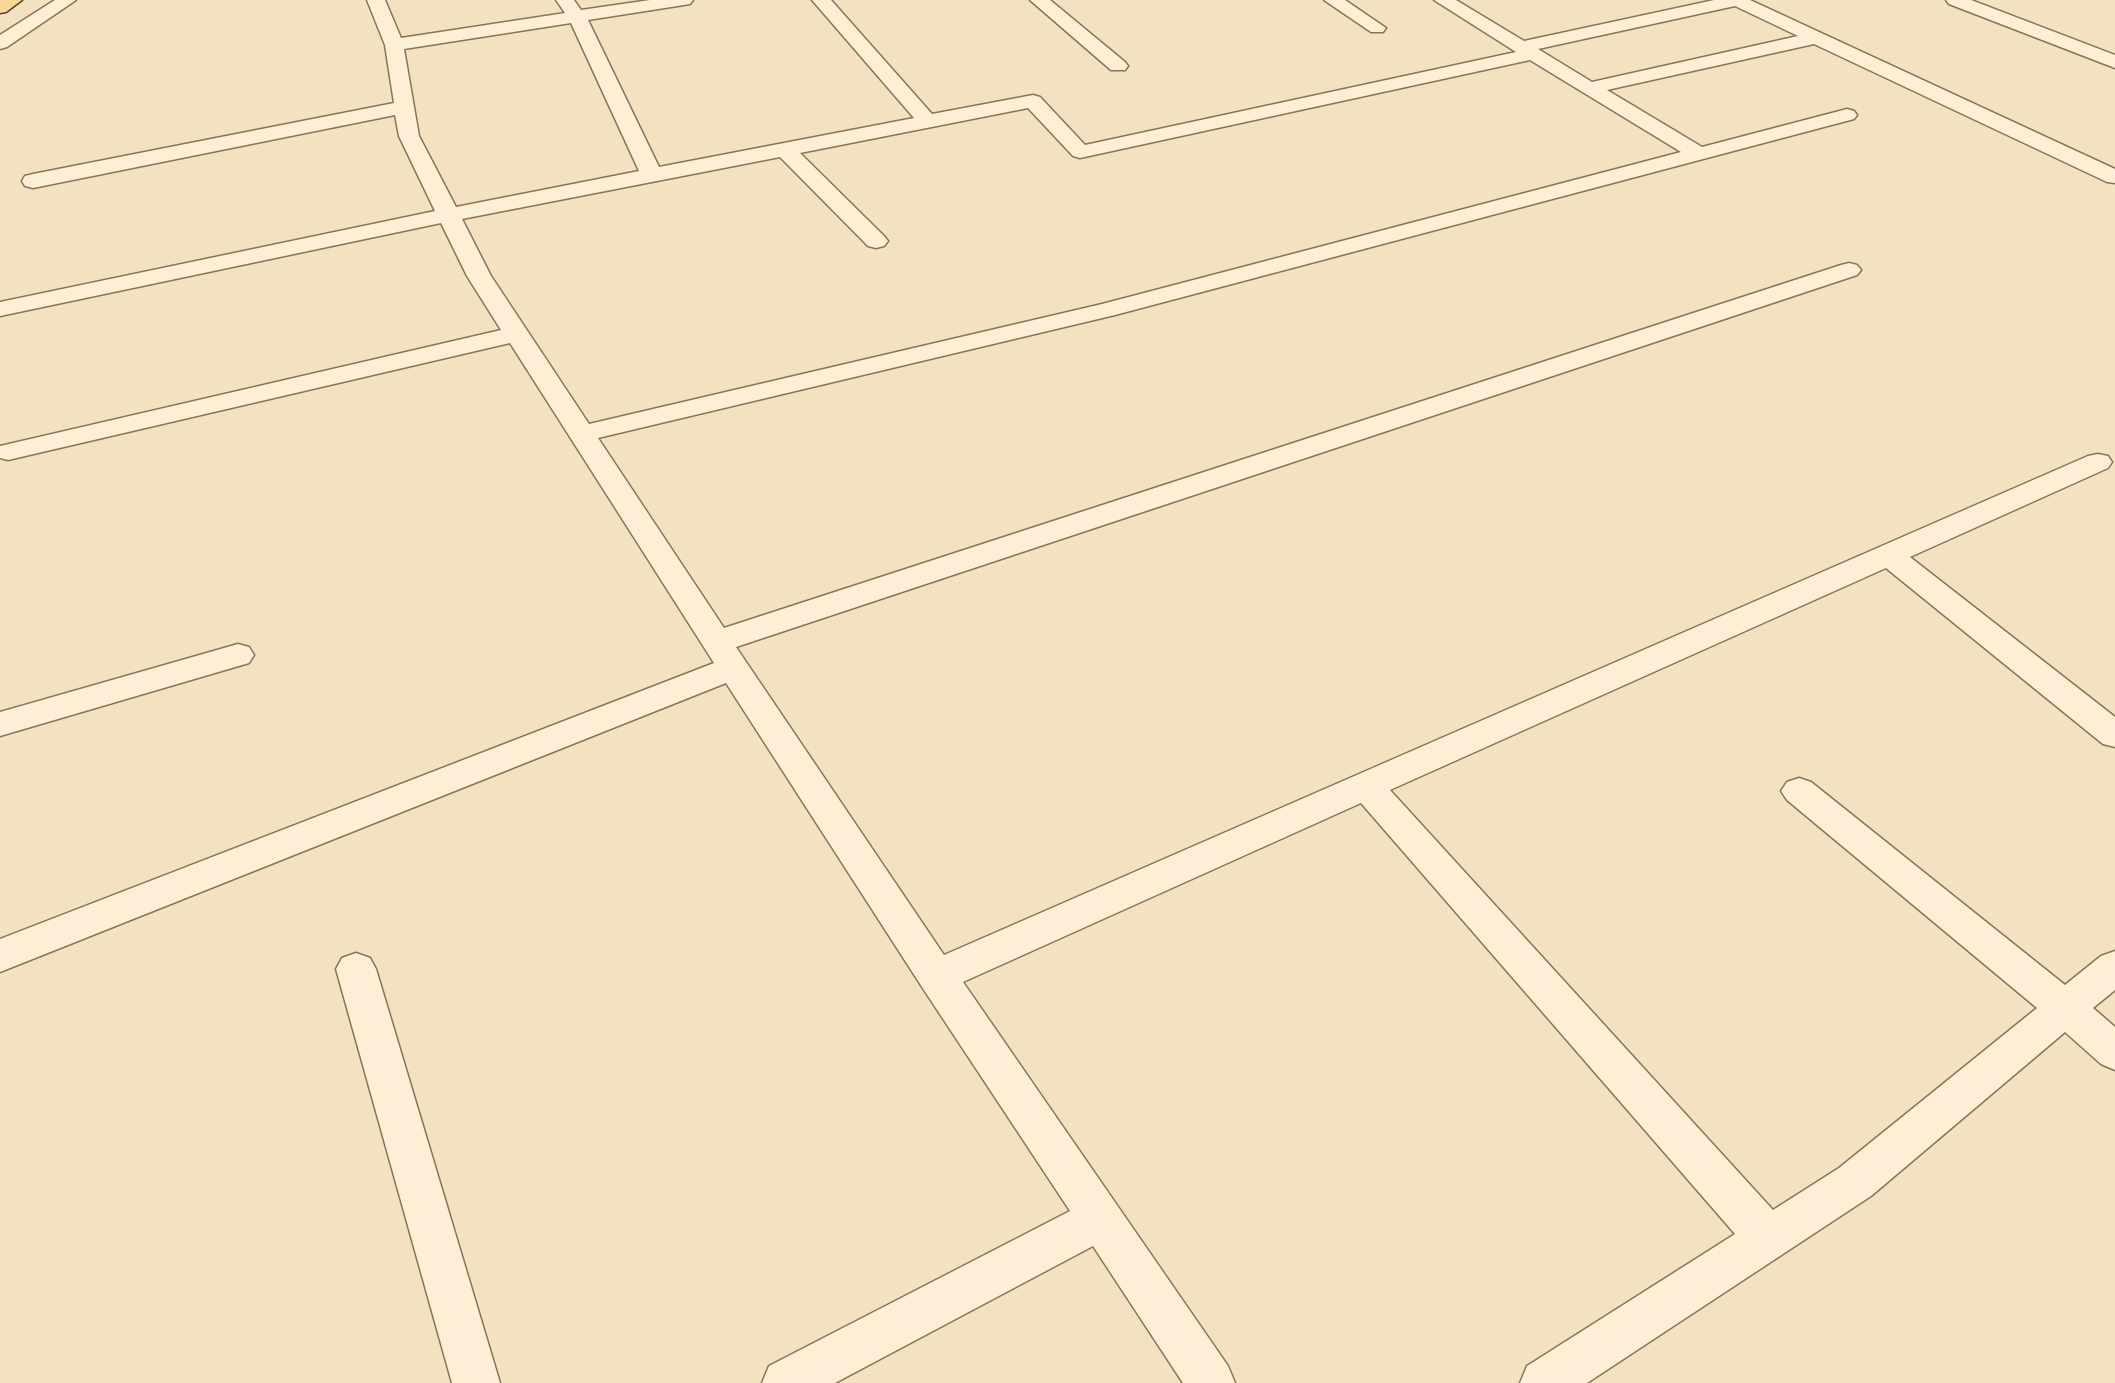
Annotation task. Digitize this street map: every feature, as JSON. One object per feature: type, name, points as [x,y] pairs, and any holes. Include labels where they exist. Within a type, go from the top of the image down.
[{"type":"main road","points":[[0,8],[13,0]]},
{"type":"street","points":[[0,43],[68,0]]},
{"type":"street","points":[[376,0],[394,45],[409,136],[479,276],[936,976],[1211,1383]]},
{"type":"street","points":[[394,45],[571,8],[684,0]]},
{"type":"street","points":[[821,0],[928,122]]},
{"type":"street","points":[[1040,0],[1118,66]]},
{"type":"street","points":[[1333,0],[1377,28]]},
{"type":"street","points":[[0,309],[448,215],[1032,101],[1080,152],[1527,51],[1737,0],[2115,177]]},
{"type":"street","points":[[1954,0],[2115,62]]},
{"type":"street","points":[[1449,4],[1478,2]]},
{"type":"street","points":[[1449,4],[1699,154]]},
{"type":"street","points":[[571,8],[652,175]]},
{"type":"street","points":[[1590,88],[1816,38]]},
{"type":"street","points":[[33,181],[404,107]]},
{"type":"street","points":[[581,434],[1106,310],[1847,115]]},
{"type":"street","points":[[785,150],[876,242]]},
{"type":"street","points":[[0,956],[725,655],[1849,270]]},
{"type":"street","points":[[8,452],[516,334]]},
{"type":"street","points":[[936,976],[2098,462]]},
{"type":"street","points":[[1888,554],[2115,735]]},
{"type":"street","points":[[0,724],[238,655]]},
{"type":"street","points":[[1366,786],[1769,1239]]},
{"type":"street","points":[[1799,791],[2065,1008],[2115,1052]]},
{"type":"street","points":[[1544,1383],[1855,1182],[2115,966]]},
{"type":"street","points":[[356,969],[476,1383]]},
{"type":"street","points":[[786,1383],[1100,1219]]}]
